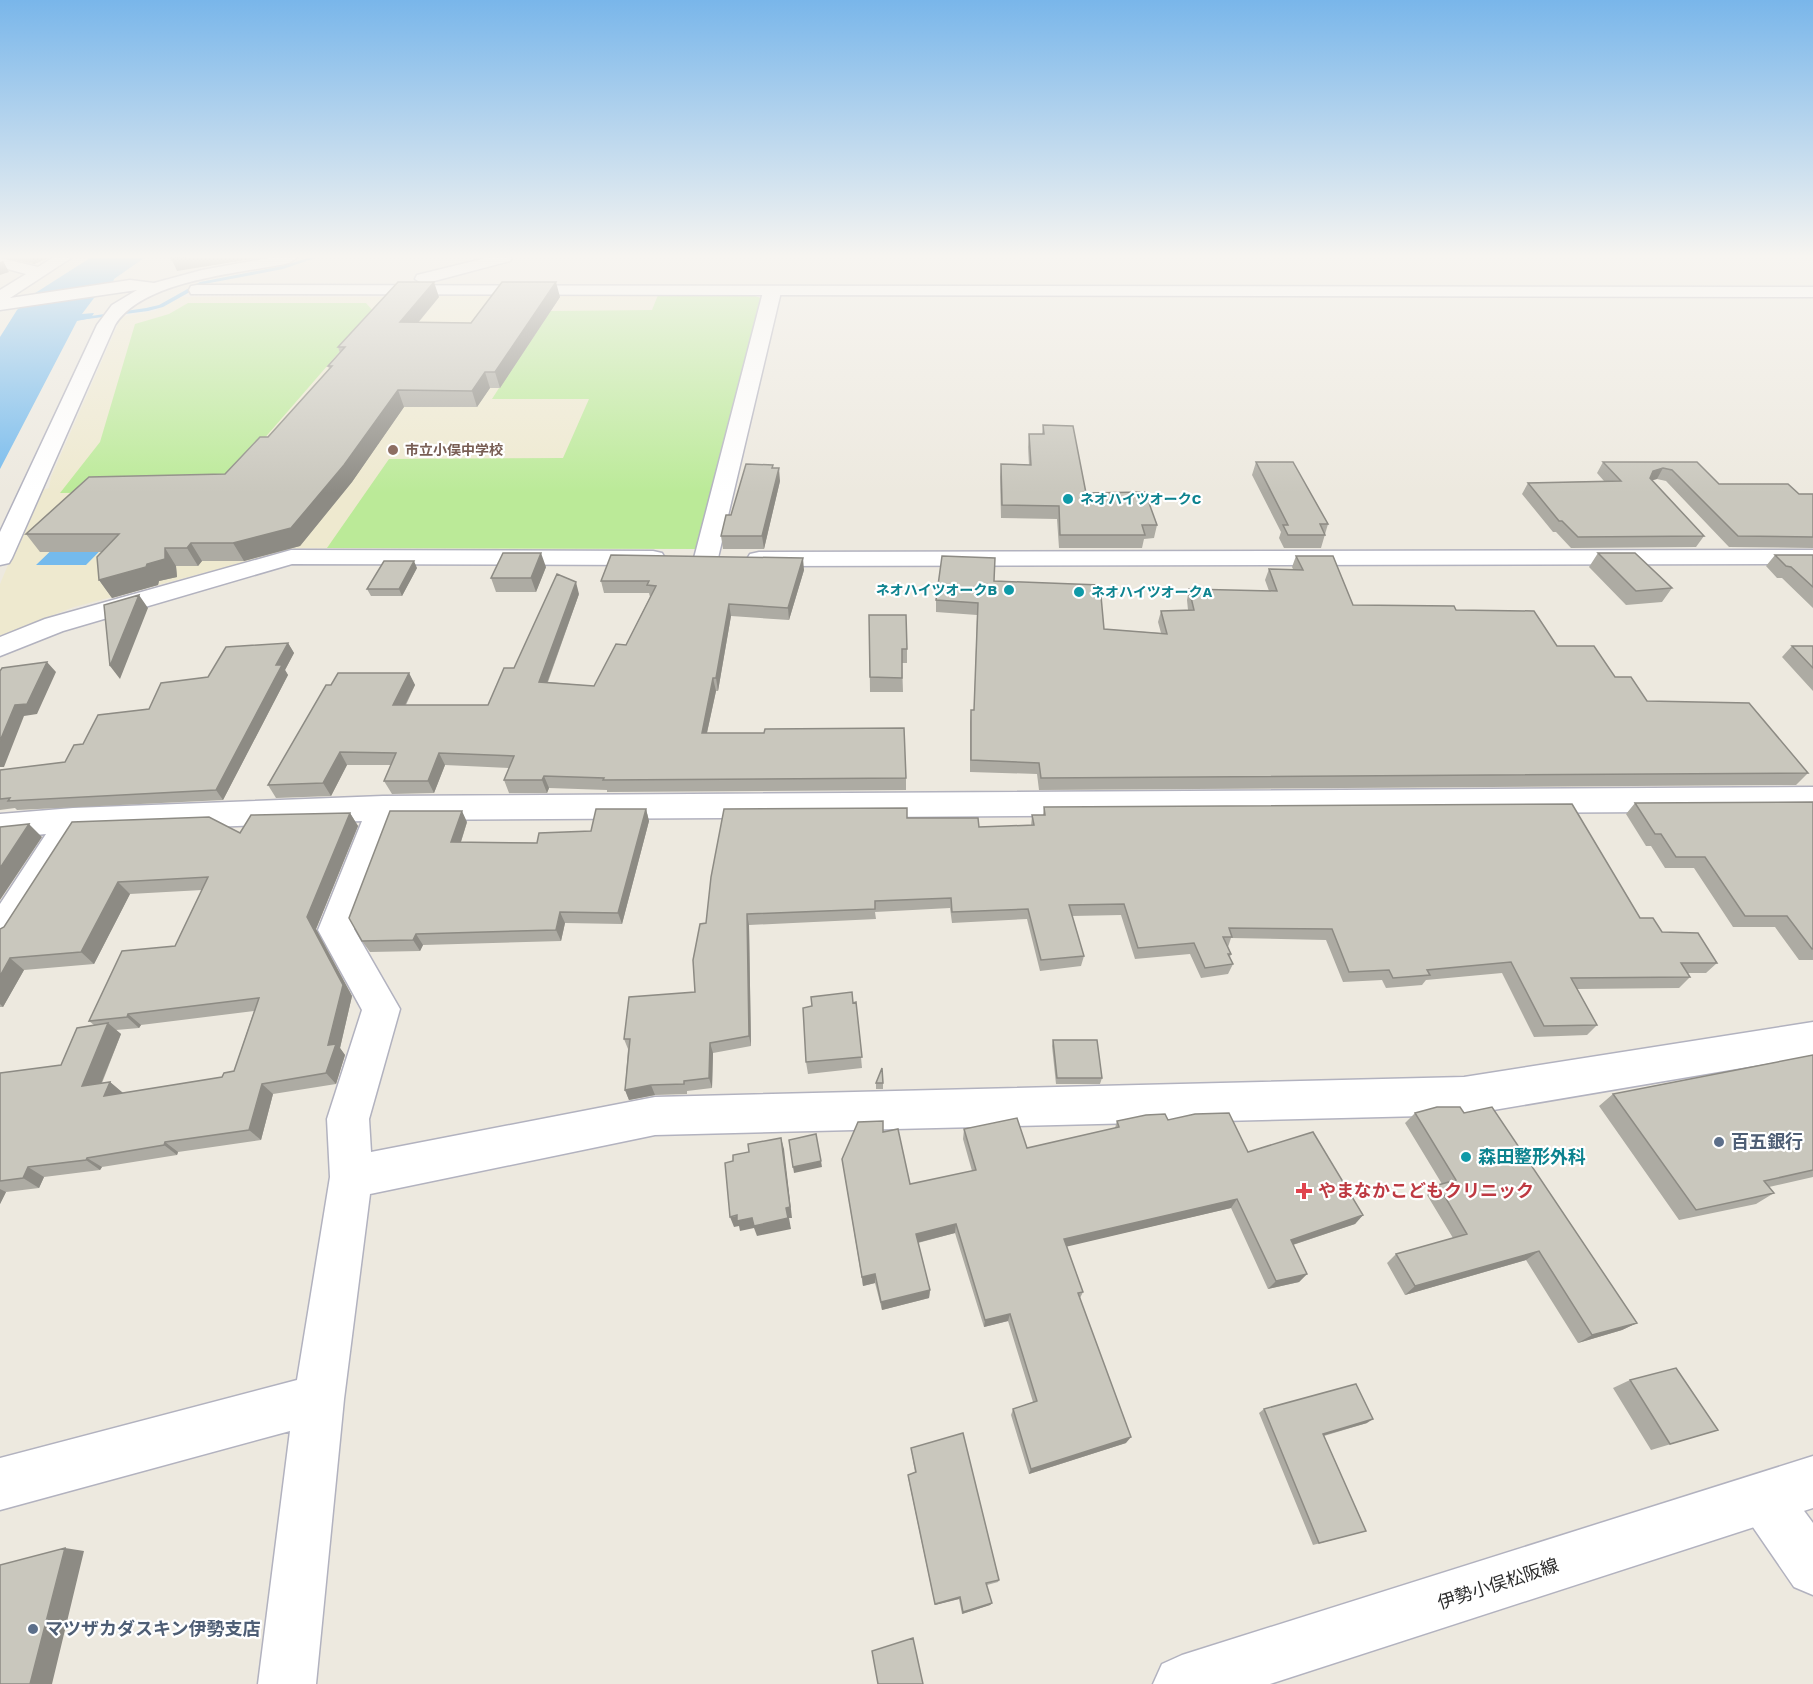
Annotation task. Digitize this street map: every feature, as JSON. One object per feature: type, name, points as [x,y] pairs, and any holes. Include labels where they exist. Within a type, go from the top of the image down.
[{"type":"street","points":[[0,558],[103,337]]},
{"type":"street","points":[[705,558],[761,337]]},
{"type":"street","points":[[1701,535],[1722,557]]},
{"type":"street","points":[[0,646],[54,624],[291,556],[1813,557]]},
{"type":"street","points":[[0,826],[73,820],[383,808],[1813,799]]},
{"type":"street","points":[[287,1684],[319,1400],[351,1177],[348,1119],[381,1009],[336,930],[383,808]]},
{"type":"street","points":[[0,928],[3,928],[73,820]]},
{"type":"street","points":[[351,1177],[655,1116],[1464,1096],[1813,1039]]},
{"type":"street","points":[[0,1484],[319,1400]]},
{"type":"street","name":"伊勢小俣松阪線","points":[[1182,1684],[1813,1482]]},
{"type":"street","points":[[1764,1499],[1813,1568]]},
{"type":"shaded area","name":"市立小俣中学校","points":[[112,337],[751,337],[699,549],[299,548],[74,607],[0,636],[0,584],[39,491],[49,488],[51,477]]},
{"type":"green space","points":[[131,337],[353,337],[222,487],[156,492],[60,493],[100,442]]},
{"type":"green space","points":[[532,337],[751,337],[699,549],[327,548],[389,459],[563,458],[589,399],[492,399]]},
{"type":"water","points":[[0,337],[69,337],[0,469]]},
{"type":"water","points":[[87,516],[134,516],[86,565],[36,565]]},
{"type":"building","points":[[348,337],[519,337],[495,372],[485,372],[472,391],[398,390],[344,465],[291,528],[233,543],[191,543],[187,548],[165,548],[165,559],[147,564],[146,567],[99,580],[97,557],[119,534],[26,534],[89,477],[225,474],[260,437],[268,437],[332,366],[328,366],[345,347],[338,347]]},
{"type":"building","points":[[1043,425],[1073,426],[1086,493],[1145,492],[1157,525],[1142,525],[1145,535],[1060,535],[1059,506],[1002,505],[1001,464],[1031,465],[1029,434],[1044,434]]},
{"type":"building","points":[[1256,462],[1293,462],[1328,524],[1320,524],[1325,535],[1288,535],[1283,525],[1288,525]]},
{"type":"building","points":[[1603,462],[1697,462],[1719,484],[1788,484],[1799,494],[1813,494],[1813,537],[1738,536],[1672,470],[1663,468],[1653,471],[1650,478],[1704,536],[1578,537],[1562,521],[1559,521],[1528,483],[1621,481]]},
{"type":"building","points":[[746,464],[773,465],[772,468],[779,468],[762,536],[721,536],[726,515],[731,515]]},
{"type":"building","points":[[503,553],[541,553],[531,578],[491,578]]},
{"type":"building","points":[[1598,553],[1635,553],[1672,588],[1636,591]]},
{"type":"building","points":[[611,555],[803,558],[788,608],[729,604],[716,678],[713,678],[702,733],[764,733],[765,729],[904,728],[906,778],[603,780],[604,778],[544,776],[542,780],[504,780],[514,756],[439,753],[428,781],[384,781],[396,753],[340,752],[323,783],[268,785],[326,685],[331,685],[338,673],[409,673],[393,705],[488,705],[504,668],[514,668],[557,574],[576,582],[539,682],[594,686],[616,644],[626,645],[656,586],[647,585],[649,581],[601,581]]},
{"type":"building","points":[[1775,555],[1813,555],[1813,587],[1791,567],[1786,566]]},
{"type":"building","points":[[942,556],[995,558],[994,581],[1100,585],[1104,629],[1167,634],[1161,611],[1194,610],[1189,589],[1277,591],[1269,569],[1303,570],[1296,556],[1333,556],[1353,605],[1454,606],[1456,610],[1534,611],[1557,646],[1594,646],[1615,677],[1631,677],[1647,701],[1749,703],[1808,773],[1041,778],[1039,763],[971,760],[971,710],[974,710],[978,603],[936,600]]},
{"type":"building","points":[[384,561],[414,561],[399,589],[367,589]]},
{"type":"building","points":[[139,595],[110,666],[104,605]]},
{"type":"building","points":[[869,615],[906,615],[907,649],[902,649],[902,678],[870,677]]},
{"type":"building","points":[[288,643],[276,665],[282,665],[216,790],[8,801],[10,798],[0,799],[0,770],[65,762],[74,745],[83,744],[98,715],[149,709],[161,683],[208,677],[226,647]]},
{"type":"building","points":[[1792,646],[1813,646],[1813,668]]},
{"type":"building","points":[[47,662],[27,704],[15,705],[0,741],[0,671],[2,668]]},
{"type":"building","points":[[1813,802],[1813,949],[1787,916],[1745,916],[1705,857],[1676,857],[1661,834],[1655,834],[1635,803]]},
{"type":"building","points":[[1572,804],[1640,918],[1653,918],[1662,932],[1698,933],[1717,963],[1681,963],[1690,977],[1571,978],[1597,1025],[1544,1026],[1511,962],[1427,970],[1430,975],[1393,978],[1389,970],[1349,972],[1332,929],[1229,928],[1232,937],[1223,937],[1233,964],[1205,968],[1194,943],[1138,948],[1124,904],[1069,905],[1084,956],[1041,960],[1028,909],[952,912],[951,898],[875,901],[875,909],[747,914],[749,1036],[710,1043],[709,1078],[684,1081],[684,1084],[651,1085],[625,1090],[630,1039],[624,1039],[629,997],[695,992],[693,960],[700,924],[706,923],[711,877],[724,809],[907,808],[907,818],[978,818],[979,827],[1034,825],[1032,815],[1045,815],[1044,807]]},
{"type":"building","points":[[596,809],[646,809],[618,913],[560,912],[556,930],[416,934],[413,940],[362,941],[349,918],[390,811],[462,811],[451,842],[537,843],[539,833],[591,831]]},
{"type":"building","points":[[350,813],[307,917],[343,985],[328,1045],[336,1044],[326,1073],[262,1084],[249,1130],[165,1142],[164,1145],[86,1160],[28,1167],[23,1178],[0,1181],[0,1073],[61,1065],[77,1028],[108,1023],[82,1086],[110,1082],[104,1096],[222,1077],[224,1073],[234,1071],[259,998],[89,1021],[122,951],[175,946],[208,877],[118,882],[81,952],[10,958],[0,976],[0,929],[4,927],[72,822],[209,817],[240,833],[251,815]]},
{"type":"building","points":[[29,824],[0,868],[0,827]]},
{"type":"building","points":[[852,992],[853,1003],[856,1002],[862,1057],[806,1062],[803,1008],[812,1006],[811,997]]},
{"type":"building","points":[[1053,1040],[1097,1040],[1102,1078],[1057,1078]]},
{"type":"building","name":"百五銀行","points":[[1813,1055],[1813,1170],[1764,1181],[1774,1193],[1696,1210],[1613,1094]]},
{"type":"building","points":[[882,1068],[883,1083],[876,1083]]},
{"type":"building","points":[[1437,1107],[1460,1107],[1464,1113],[1492,1107],[1637,1323],[1592,1335],[1539,1251],[1415,1286],[1396,1254],[1467,1234],[1438,1185],[1456,1180],[1415,1113]]},
{"type":"building","points":[[1229,1113],[1248,1152],[1313,1132],[1363,1215],[1291,1240],[1307,1274],[1276,1281],[1237,1199],[1064,1239],[1083,1292],[1078,1293],[1131,1437],[1031,1469],[1013,1409],[1037,1401],[1010,1314],[985,1320],[956,1224],[916,1234],[930,1290],[881,1302],[875,1274],[862,1277],[842,1159],[858,1122],[883,1121],[883,1132],[898,1129],[910,1184],[976,1170],[964,1129],[1017,1118],[1027,1148],[1119,1127],[1117,1121],[1146,1115],[1165,1114],[1168,1120],[1195,1114]]},
{"type":"building","points":[[816,1134],[821,1161],[793,1167],[789,1140]]},
{"type":"building","points":[[781,1138],[790,1207],[786,1208],[788,1218],[754,1226],[752,1218],[737,1221],[737,1215],[730,1217],[725,1163],[733,1161],[733,1155],[749,1152],[748,1144]]},
{"type":"building","points":[[1676,1368],[1718,1430],[1670,1444],[1630,1380]]},
{"type":"building","points":[[1356,1384],[1373,1419],[1323,1434],[1366,1531],[1319,1543],[1264,1409]]},
{"type":"building","points":[[963,1433],[999,1580],[986,1583],[992,1603],[963,1612],[960,1597],[935,1604],[908,1475],[916,1472],[911,1448]]},
{"type":"building","name":"マツザカダスキン伊勢支店","points":[[65,1548],[30,1684],[0,1684],[0,1565]]},
{"type":"building","points":[[913,1638],[923,1684],[878,1684],[872,1651]]},
{"type":"place","name":"市立小俣中学校","points":[[393,450]]},
{"type":"place","name":"ネオハイツオークC","points":[[1068,499]]},
{"type":"place","name":"ネオハイツオークB","points":[[1009,590]]},
{"type":"place","name":"ネオハイツオークA","points":[[1079,592]]},
{"type":"place","name":"百五銀行","points":[[1719,1142]]},
{"type":"place","name":"森田整形外科","points":[[1466,1157]]},
{"type":"place","name":"やまなかこどもクリニック","points":[[1304,1191]]},
{"type":"place","name":"マツザカダスキン伊勢支店","points":[[33,1629]]}]
